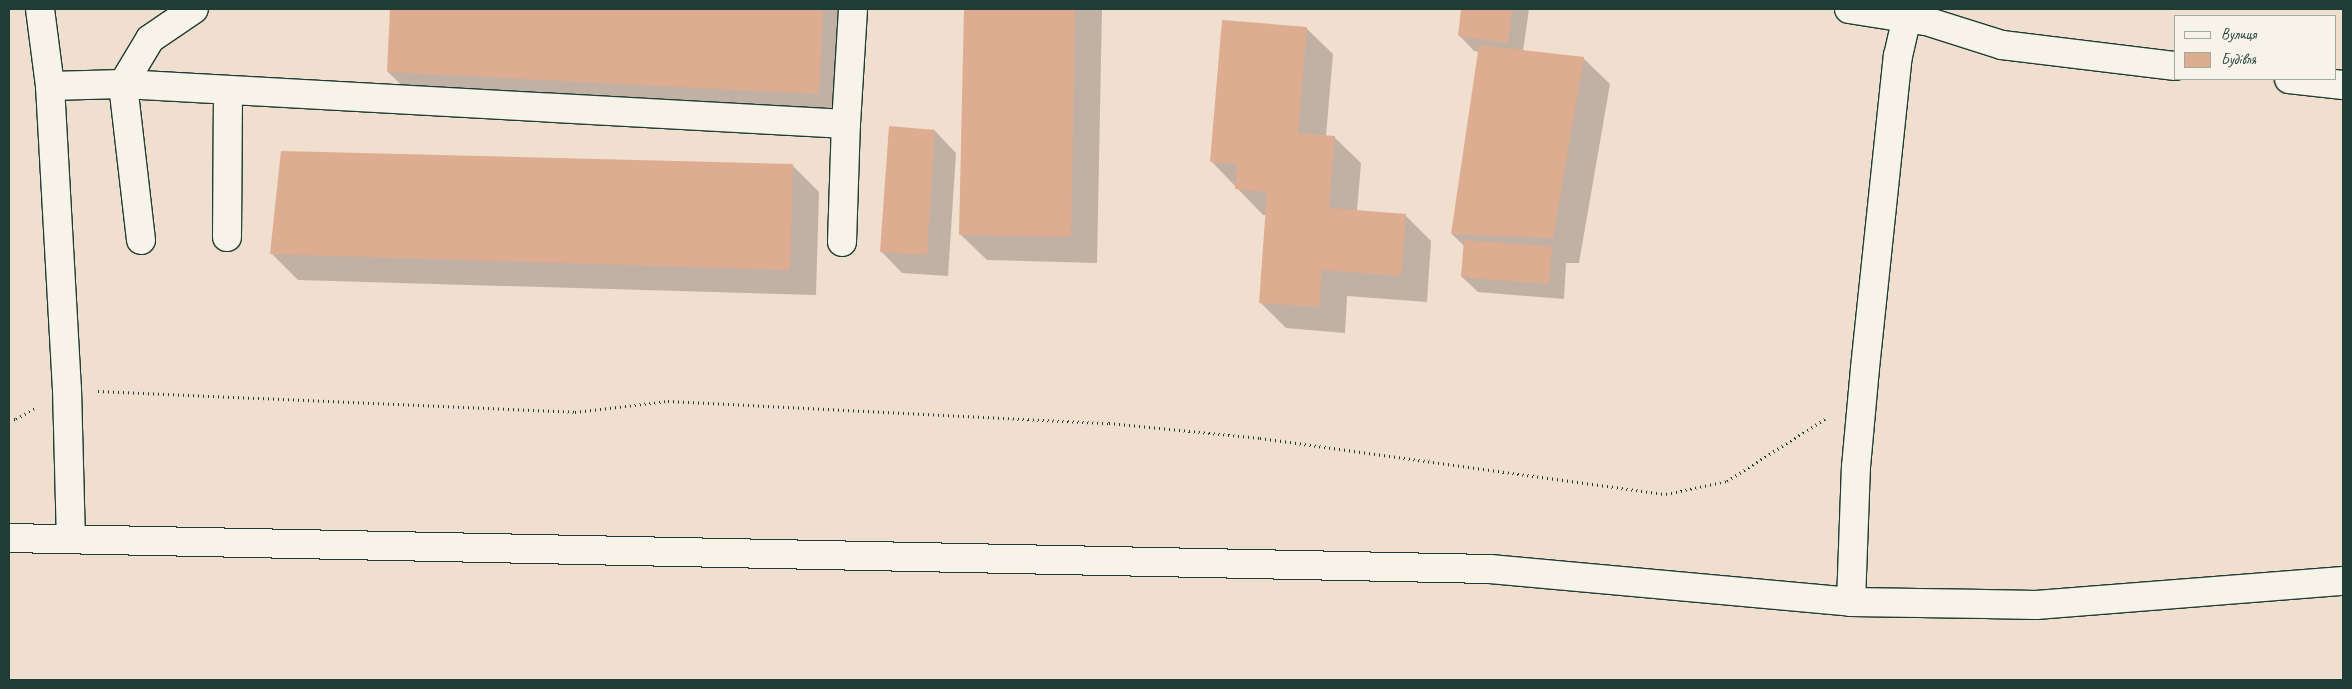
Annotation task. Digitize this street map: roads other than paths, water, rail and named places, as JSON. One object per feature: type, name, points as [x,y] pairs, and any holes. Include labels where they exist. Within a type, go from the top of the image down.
[{"type":"street","points":[[40,9],[50,86],[67,389],[71,539]]},
{"type":"street","points":[[142,240],[123,84],[150,39],[194,9]]},
{"type":"street","points":[[842,242],[846,124],[853,9]]},
{"type":"street","points":[[1849,9],[1926,21],[2002,45],[2174,66]]},
{"type":"street","points":[[1850,602],[1863,395],[1898,56],[1907,18]]},
{"type":"street","points":[[2298,80],[2343,85]]},
{"type":"street","points":[[50,86],[123,84],[846,124]]},
{"type":"street","points":[[227,237],[228,90]]},
{"type":"street","points":[[9,538],[1490,569],[1850,602],[2036,605],[2343,581]]}]
